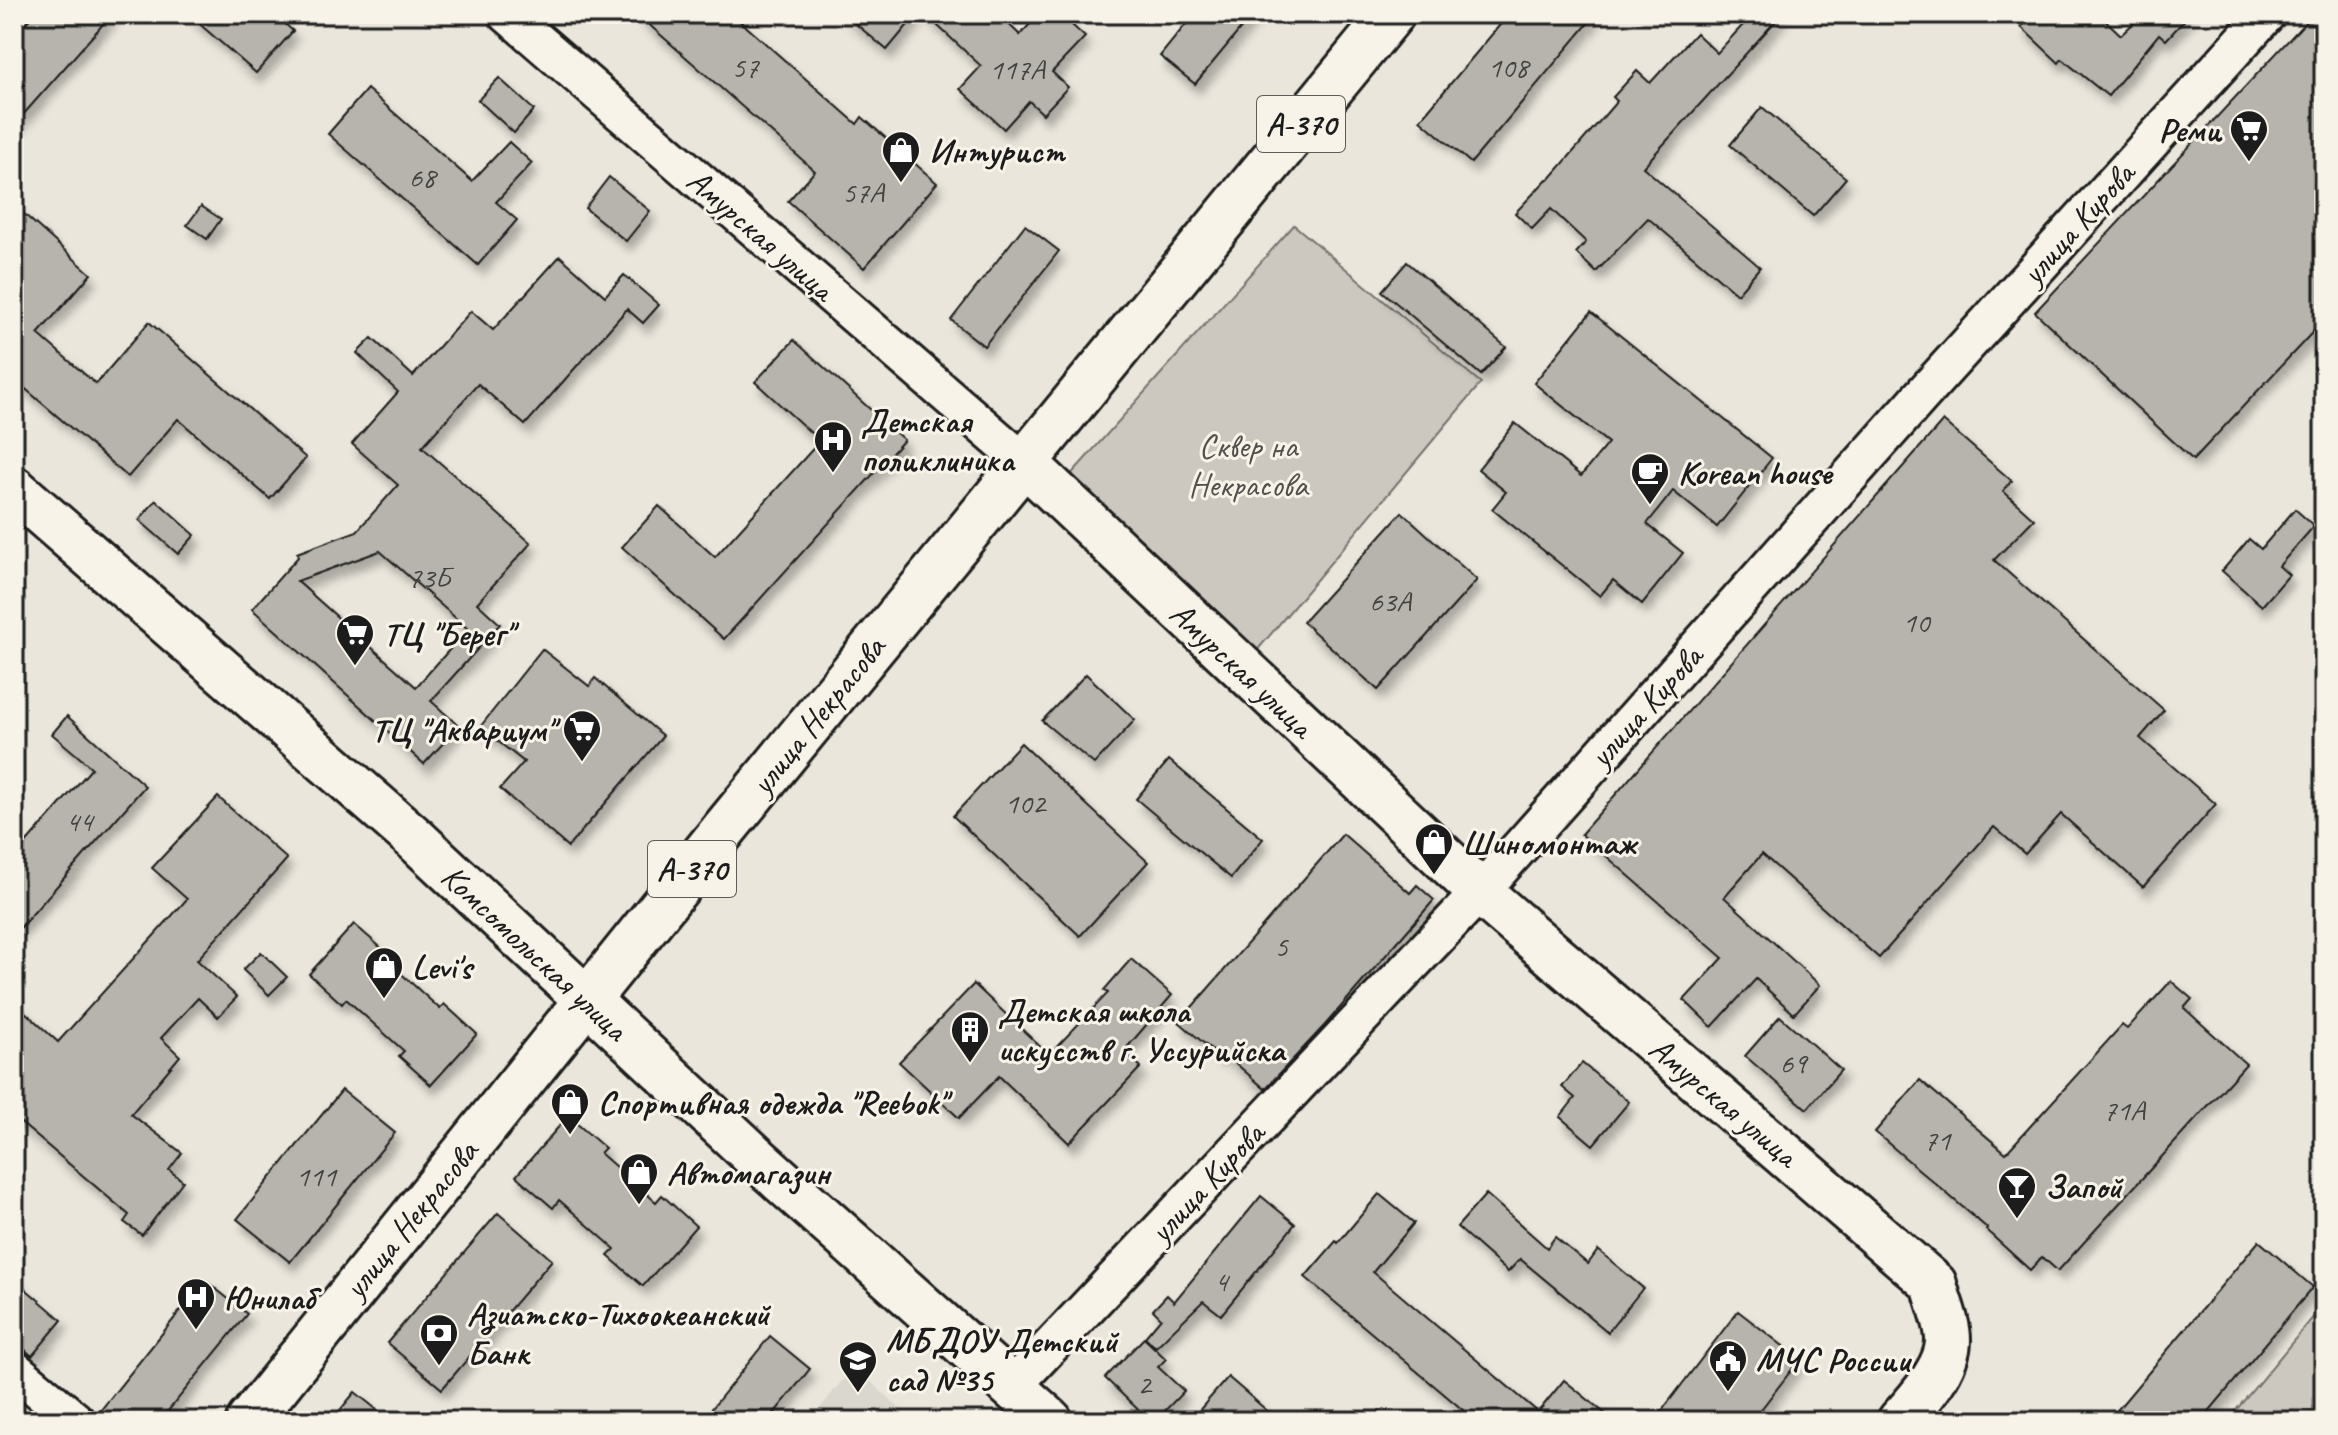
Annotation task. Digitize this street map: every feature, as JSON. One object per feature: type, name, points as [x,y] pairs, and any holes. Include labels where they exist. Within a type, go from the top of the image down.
[{"type":"main road","name":"улица Некрасова","points":[[249,1421],[1024,462],[1392,14]]},
{"type":"main road","name":"Амурская улица","points":[[1024,462],[1480,892],[1934,1284],[1948,1340],[1929,1388],[1900,1421]]},
{"type":"main road","name":"Комсомольская улица","points":[[14,489],[382,810],[754,1156],[1050,1421]]},
{"type":"street","name":"Амурская улица","points":[[507,14],[1024,462]]},
{"type":"street","name":"улица Кирова","points":[[1012,1387],[1480,892],[1921,396],[2267,14]]},
{"type":"street","points":[[14,1369],[76,1421]]},
{"type":"shaded area","name":"МБДОУ Детский сад №35","points":[[854,1366],[913,1421],[810,1421]]},
{"type":"green space","name":"Сквер на Некрасова","points":[[1294,225],[1481,383],[1255,653],[1067,479]]},
{"type":"green space","points":[[2324,1304],[2324,1421],[2227,1421]]},
{"type":"building","points":[[34,14],[112,14],[14,125],[14,36]]},
{"type":"building","points":[[188,14],[274,14],[293,31],[256,73]]},
{"type":"building","points":[[637,14],[732,14],[857,124],[862,117],[937,183],[864,268],[788,201],[815,171]]},
{"type":"building","points":[[844,14],[917,14],[887,50]]},
{"type":"building","points":[[925,14],[998,14],[1020,35],[1039,14],[1060,14],[1085,37],[1052,72],[1068,87],[1043,114],[1029,101],[1004,129],[960,89],[981,66]]},
{"type":"building","points":[[1194,14],[1253,14],[1195,84],[1160,56]]},
{"type":"building","points":[[1509,14],[1596,14],[1471,163],[1420,120]]},
{"type":"building","points":[[1753,14],[1782,14],[1643,167],[1760,267],[1737,294],[1648,218],[1596,272],[1576,253],[1586,242],[1551,209],[1532,229],[1515,213],[1549,180],[1617,101],[1613,97],[1637,71],[1650,83],[1696,33],[1717,53]]},
{"type":"building","points":[[2034,14],[2099,14],[2121,35],[2140,17],[2137,14],[2190,14],[2166,40],[2159,34],[2108,96],[2062,59],[2059,63],[2021,27]]},
{"type":"building","name":"Реми","points":[[2313,14],[2324,14],[2324,320],[2193,460],[2035,312]]},
{"type":"building","points":[[499,78],[534,110],[514,133],[478,100]]},
{"type":"building","points":[[367,89],[472,181],[509,142],[532,163],[496,202],[517,220],[478,265],[328,134]]},
{"type":"building","points":[[1762,107],[1846,178],[1813,216],[1730,145]]},
{"type":"building","points":[[609,177],[650,211],[626,241],[585,208]]},
{"type":"building","points":[[14,205],[91,274],[38,334],[96,384],[149,322],[306,458],[270,499],[178,419],[128,477],[14,379]]},
{"type":"building","points":[[201,206],[221,219],[207,239],[187,225]]},
{"type":"building","points":[[1025,225],[1059,251],[984,346],[951,320]]},
{"type":"building","points":[[560,256],[605,296],[624,275],[659,305],[643,323],[627,309],[525,425],[478,384],[422,447],[531,543],[477,603],[500,624],[431,701],[459,726],[424,764],[252,609],[298,557],[297,553],[357,531],[398,485],[352,444],[398,392],[357,353],[372,338],[413,376],[471,311],[493,330]],"holes":[[[380,551],[468,629],[416,687],[297,581]]]},
{"type":"building","points":[[1407,262],[1506,347],[1481,375],[1382,291]]},
{"type":"building","points":[[1591,312],[1772,458],[1717,527],[1673,491],[1647,524],[1683,553],[1642,604],[1613,580],[1600,596],[1492,509],[1506,492],[1478,469],[1515,423],[1581,476],[1608,443],[1534,383]]},
{"type":"building","name":"Детская поликлиника","points":[[794,340],[904,440],[724,639],[622,547],[659,506],[715,557],[820,441],[755,382]]},
{"type":"building","points":[[1943,421],[2012,481],[2003,491],[2034,519],[1994,560],[2164,710],[2140,738],[2216,804],[2143,887],[2061,814],[2025,854],[1994,827],[1879,958],[1762,854],[1724,897],[1820,985],[1794,1014],[1756,979],[1712,1027],[1684,1000],[1723,958],[1581,834]]},
{"type":"building","points":[[156,500],[195,535],[178,554],[139,520]]},
{"type":"building","points":[[2295,509],[2314,526],[2279,566],[2289,575],[2262,606],[2222,571],[2249,539],[2261,549]]},
{"type":"building","points":[[1402,512],[1477,580],[1378,690],[1303,622]]},
{"type":"building","name":"ТЦ \"Аквариум\"","points":[[542,649],[589,686],[595,678],[663,736],[568,847],[500,789],[524,762],[480,727]]},
{"type":"building","points":[[1086,674],[1135,720],[1094,764],[1042,721]]},
{"type":"building","points":[[67,716],[145,786],[14,935],[14,857],[92,768],[52,734]]},
{"type":"building","points":[[1021,743],[1148,862],[1080,936],[953,816]]},
{"type":"building","points":[[1169,760],[1263,839],[1231,878],[1136,799]]},
{"type":"building","points":[[218,797],[287,859],[197,960],[237,997],[218,1017],[198,998],[161,1038],[180,1056],[131,1114],[182,1153],[169,1170],[183,1181],[142,1235],[124,1222],[129,1215],[14,1117],[14,1002],[58,1042],[187,899],[152,868]]},
{"type":"building","points":[[1343,834],[1410,893],[1417,885],[1434,900],[1265,1089],[1224,1053],[1220,1057],[1179,1022]]},
{"type":"building","points":[[354,924],[387,953],[383,957],[440,1009],[444,1004],[477,1034],[431,1085],[399,1056],[404,1051],[346,999],[342,1004],[309,974]]},
{"type":"building","points":[[261,952],[287,977],[269,995],[243,970]]},
{"type":"building","name":"Детская школа искусств г. Уссурийска","points":[[1131,959],[1172,995],[1124,1051],[1141,1067],[1069,1143],[999,1076],[959,1118],[899,1062],[974,984],[1049,1055],[1108,993],[1104,990]]},
{"type":"building","points":[[2171,981],[2192,999],[2184,1008],[2246,1064],[2058,1271],[2042,1257],[2030,1270],[1987,1228],[1875,1132],[1920,1080],[2006,1153],[2122,1025],[2127,1029]]},
{"type":"building","points":[[1780,1016],[1841,1070],[1807,1109],[1745,1056]]},
{"type":"building","points":[[1582,1063],[1629,1102],[1593,1145],[1560,1117],[1575,1098],[1562,1087]]},
{"type":"building","points":[[342,1090],[395,1133],[290,1262],[237,1219]]},
{"type":"building","points":[[568,1116],[605,1148],[600,1153],[656,1202],[662,1195],[696,1226],[643,1286],[608,1256],[615,1249],[559,1200],[553,1208],[516,1176]]},
{"type":"building","points":[[1379,1194],[1414,1223],[1373,1272],[1538,1412],[1564,1380],[1614,1421],[1476,1421],[1305,1277]]},
{"type":"building","points":[[1486,1194],[1547,1248],[1555,1237],[1588,1264],[1598,1250],[1643,1288],[1608,1332],[1520,1259],[1508,1272],[1457,1227]]},
{"type":"building","points":[[1261,1196],[1295,1224],[1221,1315],[1203,1301],[1156,1347],[1145,1337],[1161,1318],[1153,1310],[1167,1295],[1174,1302]]},
{"type":"building","points":[[498,1213],[552,1260],[442,1389],[387,1343]]},
{"type":"building","points":[[2259,1241],[2313,1287],[2201,1421],[2108,1421]]},
{"type":"building","points":[[14,1279],[62,1320],[32,1356],[14,1340]]},
{"type":"building","points":[[205,1280],[247,1314],[160,1421],[112,1421],[100,1411]]},
{"type":"building","points":[[1738,1311],[1800,1359],[1752,1421],[1654,1421]]},
{"type":"building","points":[[770,1336],[810,1369],[768,1421],[702,1421]]},
{"type":"building","points":[[1144,1338],[1166,1359],[1158,1367],[1184,1391],[1155,1421],[1150,1421],[1105,1378]]},
{"type":"building","points":[[1228,1377],[1279,1421],[1190,1421]]},
{"type":"building","points":[[355,1392],[391,1421],[331,1421]]},
{"type":"place","name":"Реми","points":[[2249,163]]},
{"type":"place","name":"Интурист","points":[[901,184]]},
{"type":"place","name":"Детская поликлиника","points":[[833,474]]},
{"type":"place","name":"Korean house","points":[[1650,506]]},
{"type":"place","name":"ТЦ \"Берег\"","points":[[355,667]]},
{"type":"place","name":"ТЦ \"Аквариум\"","points":[[582,763]]},
{"type":"place","name":"Шиномонтаж","points":[[1434,876]]},
{"type":"place","name":"Levi's","points":[[384,1000]]},
{"type":"place","name":"Детская школа искусств г. Уссурийска","points":[[970,1064]]},
{"type":"place","name":"Спортивная одежда \"Reebok\"","points":[[570,1136]]},
{"type":"place","name":"Автомагазин","points":[[639,1206]]},
{"type":"place","name":"Запой","points":[[2017,1220]]},
{"type":"place","name":"Юнилаб","points":[[196,1331]]},
{"type":"place","name":"Азиатско-Тихоокеанский Банк","points":[[439,1367]]},
{"type":"place","name":"МЧС России","points":[[1728,1393]]},
{"type":"place","name":"МБДОУ Детский сад №35","points":[[858,1394]]}]
